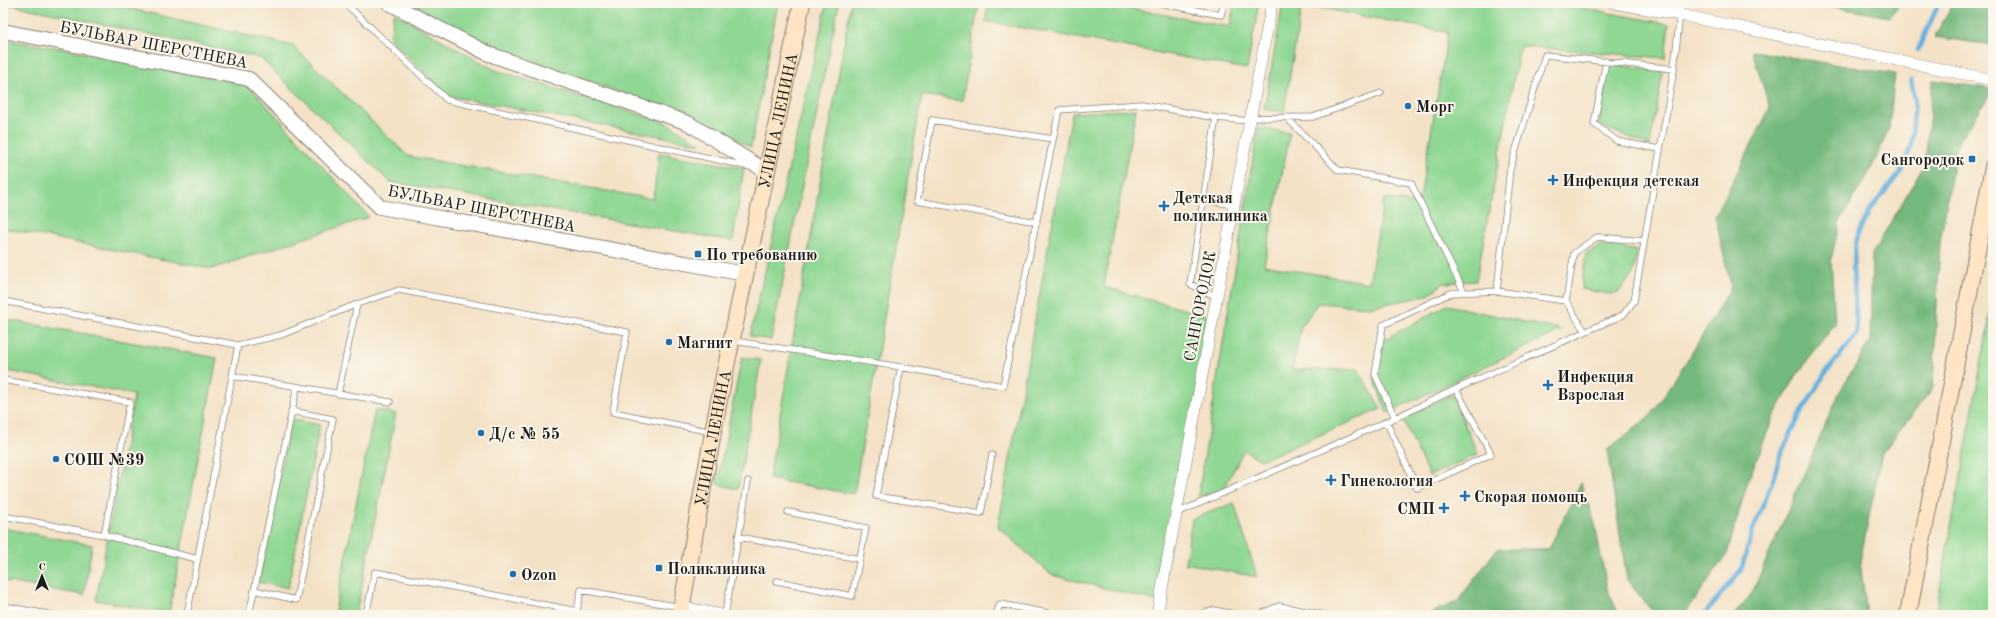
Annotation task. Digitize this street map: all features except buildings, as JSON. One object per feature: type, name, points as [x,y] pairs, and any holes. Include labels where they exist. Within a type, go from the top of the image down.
[{"type":"main road","name":"УЛИЦА ЛЕНИНА","points":[[681,611],[731,341],[802,3]]},
{"type":"main road","points":[[1908,615],[1993,167]]},
{"type":"street","points":[[388,3],[489,54],[688,123],[766,171]]},
{"type":"street","name":"САНГОРОДОК","points":[[1157,615],[1272,3]]},
{"type":"street","points":[[1614,3],[1681,15],[1993,80]]},
{"type":"street","name":"БУЛЬВАР ШЕРСТНЕВА","points":[[3,31],[249,78],[380,207],[745,274]]},
{"type":"street","points":[[681,611],[721,615]]},
{"type":"lane","points":[[345,3],[447,100],[766,171]]},
{"type":"lane","points":[[1159,3],[1221,15],[1224,3]]},
{"type":"lane","points":[[1176,513],[1395,418],[1456,389],[1624,315],[1634,301],[1674,69],[1681,15],[1681,3]]},
{"type":"lane","points":[[1497,292],[1510,169],[1545,55],[1674,69]]},
{"type":"lane","points":[[1606,61],[1594,124],[1617,141],[1659,149]]},
{"type":"lane","points":[[731,341],[901,367],[1004,386],[1059,110],[1142,104],[1216,118],[1250,120],[1286,117],[1313,117],[1381,93]]},
{"type":"lane","points":[[1286,117],[1338,170],[1411,183],[1464,292]]},
{"type":"lane","points":[[1216,118],[1190,284],[1217,297]]},
{"type":"lane","points":[[1037,222],[917,201],[932,120],[1053,139]]},
{"type":"lane","points":[[1204,200],[1234,205]]},
{"type":"lane","points":[[1585,332],[1566,301],[1574,253],[1597,237],[1644,241]]},
{"type":"lane","points":[[3,301],[238,345],[281,335],[356,304],[399,290],[627,332],[613,412],[713,432]]},
{"type":"lane","points":[[1395,418],[1376,374],[1384,325],[1451,293],[1497,292],[1566,301]]},
{"type":"lane","points":[[338,394],[356,304]]},
{"type":"lane","points":[[187,615],[238,345]]},
{"type":"lane","points":[[901,367],[876,496],[981,513],[992,455]]},
{"type":"lane","points":[[232,376],[390,402]]},
{"type":"lane","points":[[3,380],[130,402],[104,535]]},
{"type":"lane","points":[[249,615],[296,387]]},
{"type":"lane","points":[[1386,421],[1417,488],[1491,454],[1456,389]]},
{"type":"lane","points":[[254,590],[296,600],[333,419],[291,411]]},
{"type":"lane","points":[[725,615],[748,482]]},
{"type":"lane","points":[[777,581],[852,596],[866,528],[788,512]]},
{"type":"lane","points":[[3,516],[104,535],[197,559]]},
{"type":"lane","points":[[738,536],[860,559]]},
{"type":"lane","points":[[373,615],[366,614],[376,572],[576,613],[580,590],[681,611]]},
{"type":"lane","points":[[996,615],[1000,604],[1058,615]]},
{"type":"lane","points":[[3,606],[53,615]]},
{"type":"lane","points":[[1258,615],[1279,606],[1326,615]]},
{"type":"lane","points":[[1196,615],[1214,610],[1238,615]]},
{"type":"green space","points":[[3,3],[106,3],[293,46],[408,156],[653,199],[659,153],[744,168],[733,241],[390,182],[260,58]]},
{"type":"green space","points":[[417,3],[778,3],[751,147],[690,116],[494,50],[416,11]]},
{"type":"green space","points":[[827,3],[839,3],[771,340],[750,336]]},
{"type":"green space","points":[[851,3],[979,3],[962,101],[922,95],[854,494],[769,479]]},
{"type":"green space","points":[[989,3],[1101,3],[1230,27],[1234,3],[1259,3],[1247,69],[985,21]]},
{"type":"green space","points":[[1283,3],[1554,3],[1669,24],[1665,58],[1520,46],[1476,281],[1444,283],[1427,296],[1369,307],[1318,303],[1301,327],[1292,370],[1358,369],[1381,409],[1261,460],[1244,450],[1223,491],[1198,496],[1258,128],[1290,133],[1264,265],[1369,283],[1384,198],[1419,204],[1448,32],[1320,8],[1301,9],[1284,112],[1264,109]]},
{"type":"green space","points":[[1811,3],[1901,3],[1889,17]]},
{"type":"green space","points":[[1954,3],[1993,3],[1993,45],[1934,37]]},
{"type":"green space","points":[[394,13],[495,70],[667,123],[701,144],[449,96],[390,39]]},
{"type":"green space","points":[[6,40],[60,48],[248,85],[369,217],[211,269],[3,228],[3,42]]},
{"type":"green space","points":[[1752,51],[1895,74],[1889,129],[1871,169],[1840,221],[1831,260],[1835,324],[1797,375],[1773,418],[1748,481],[1727,554],[1684,615],[1655,615],[1627,580],[1607,450],[1652,414],[1693,351],[1731,287],[1715,216],[1770,108]]},
{"type":"green space","points":[[1609,64],[1663,71],[1650,146],[1599,125]]},
{"type":"green space","points":[[1933,80],[1993,89],[1993,91],[1957,144],[1940,242],[1933,388],[1882,453],[1860,561],[1867,615],[1734,615],[1752,593],[1840,391],[1870,341],[1872,254],[1925,164]]},
{"type":"green space","points":[[1136,109],[1104,287],[1212,317],[1160,602],[1052,575],[998,527],[1072,113]]},
{"type":"green space","points":[[1604,244],[1637,251],[1633,274],[1618,293],[1610,294],[1581,289],[1586,253]]},
{"type":"green space","points":[[1993,298],[1993,615],[1935,615]]},
{"type":"green space","points":[[1447,305],[1562,330],[1387,413],[1374,379],[1380,342]]},
{"type":"green space","points":[[3,319],[217,358],[169,614],[96,600],[134,395],[3,370]]},
{"type":"green space","points":[[742,357],[761,360],[738,489],[717,484]]},
{"type":"green space","points":[[1452,395],[1478,454],[1429,476],[1402,418]]},
{"type":"green space","points":[[375,409],[396,414],[356,615],[334,615]]},
{"type":"green space","points":[[291,419],[320,425],[288,588],[258,582]]},
{"type":"green space","points":[[1581,483],[1595,524],[1607,588],[1619,615],[1426,615],[1457,602],[1497,549],[1549,549]]},
{"type":"green space","points":[[1234,503],[1257,577],[1185,563],[1192,519]]},
{"type":"green space","points":[[3,528],[92,545],[84,595],[3,581]]},
{"type":"waterway","points":[[1918,50],[1939,3]]},
{"type":"waterway","points":[[1704,615],[1741,570],[1753,530],[1774,477],[1780,456],[1800,415],[1824,375],[1857,334],[1853,267],[1857,236],[1870,210],[1902,170],[1911,146],[1915,100],[1911,80]]},
{"type":"place","name":"Морг","points":[[1408,106]]},
{"type":"place","name":"Сангородок","points":[[1972,159]]},
{"type":"place","name":"Инфекция детская","points":[[1553,180]]},
{"type":"place","name":"Детская поликлиника","points":[[1164,206]]},
{"type":"place","name":"По требованию","points":[[698,254]]},
{"type":"place","name":"Магнит","points":[[669,342]]},
{"type":"place","name":"Инфекция Взрослая","points":[[1548,385]]},
{"type":"place","name":"Д/с № 55","points":[[481,433]]},
{"type":"place","name":"СОШ №39","points":[[56,459]]},
{"type":"place","name":"Гинекология","points":[[1331,480]]},
{"type":"place","name":"Скорая помощь","points":[[1465,496]]},
{"type":"place","name":"СМП","points":[[1444,508]]},
{"type":"place","name":"Поликлиника","points":[[659,568]]},
{"type":"place","name":"Ozon","points":[[513,574]]}]
